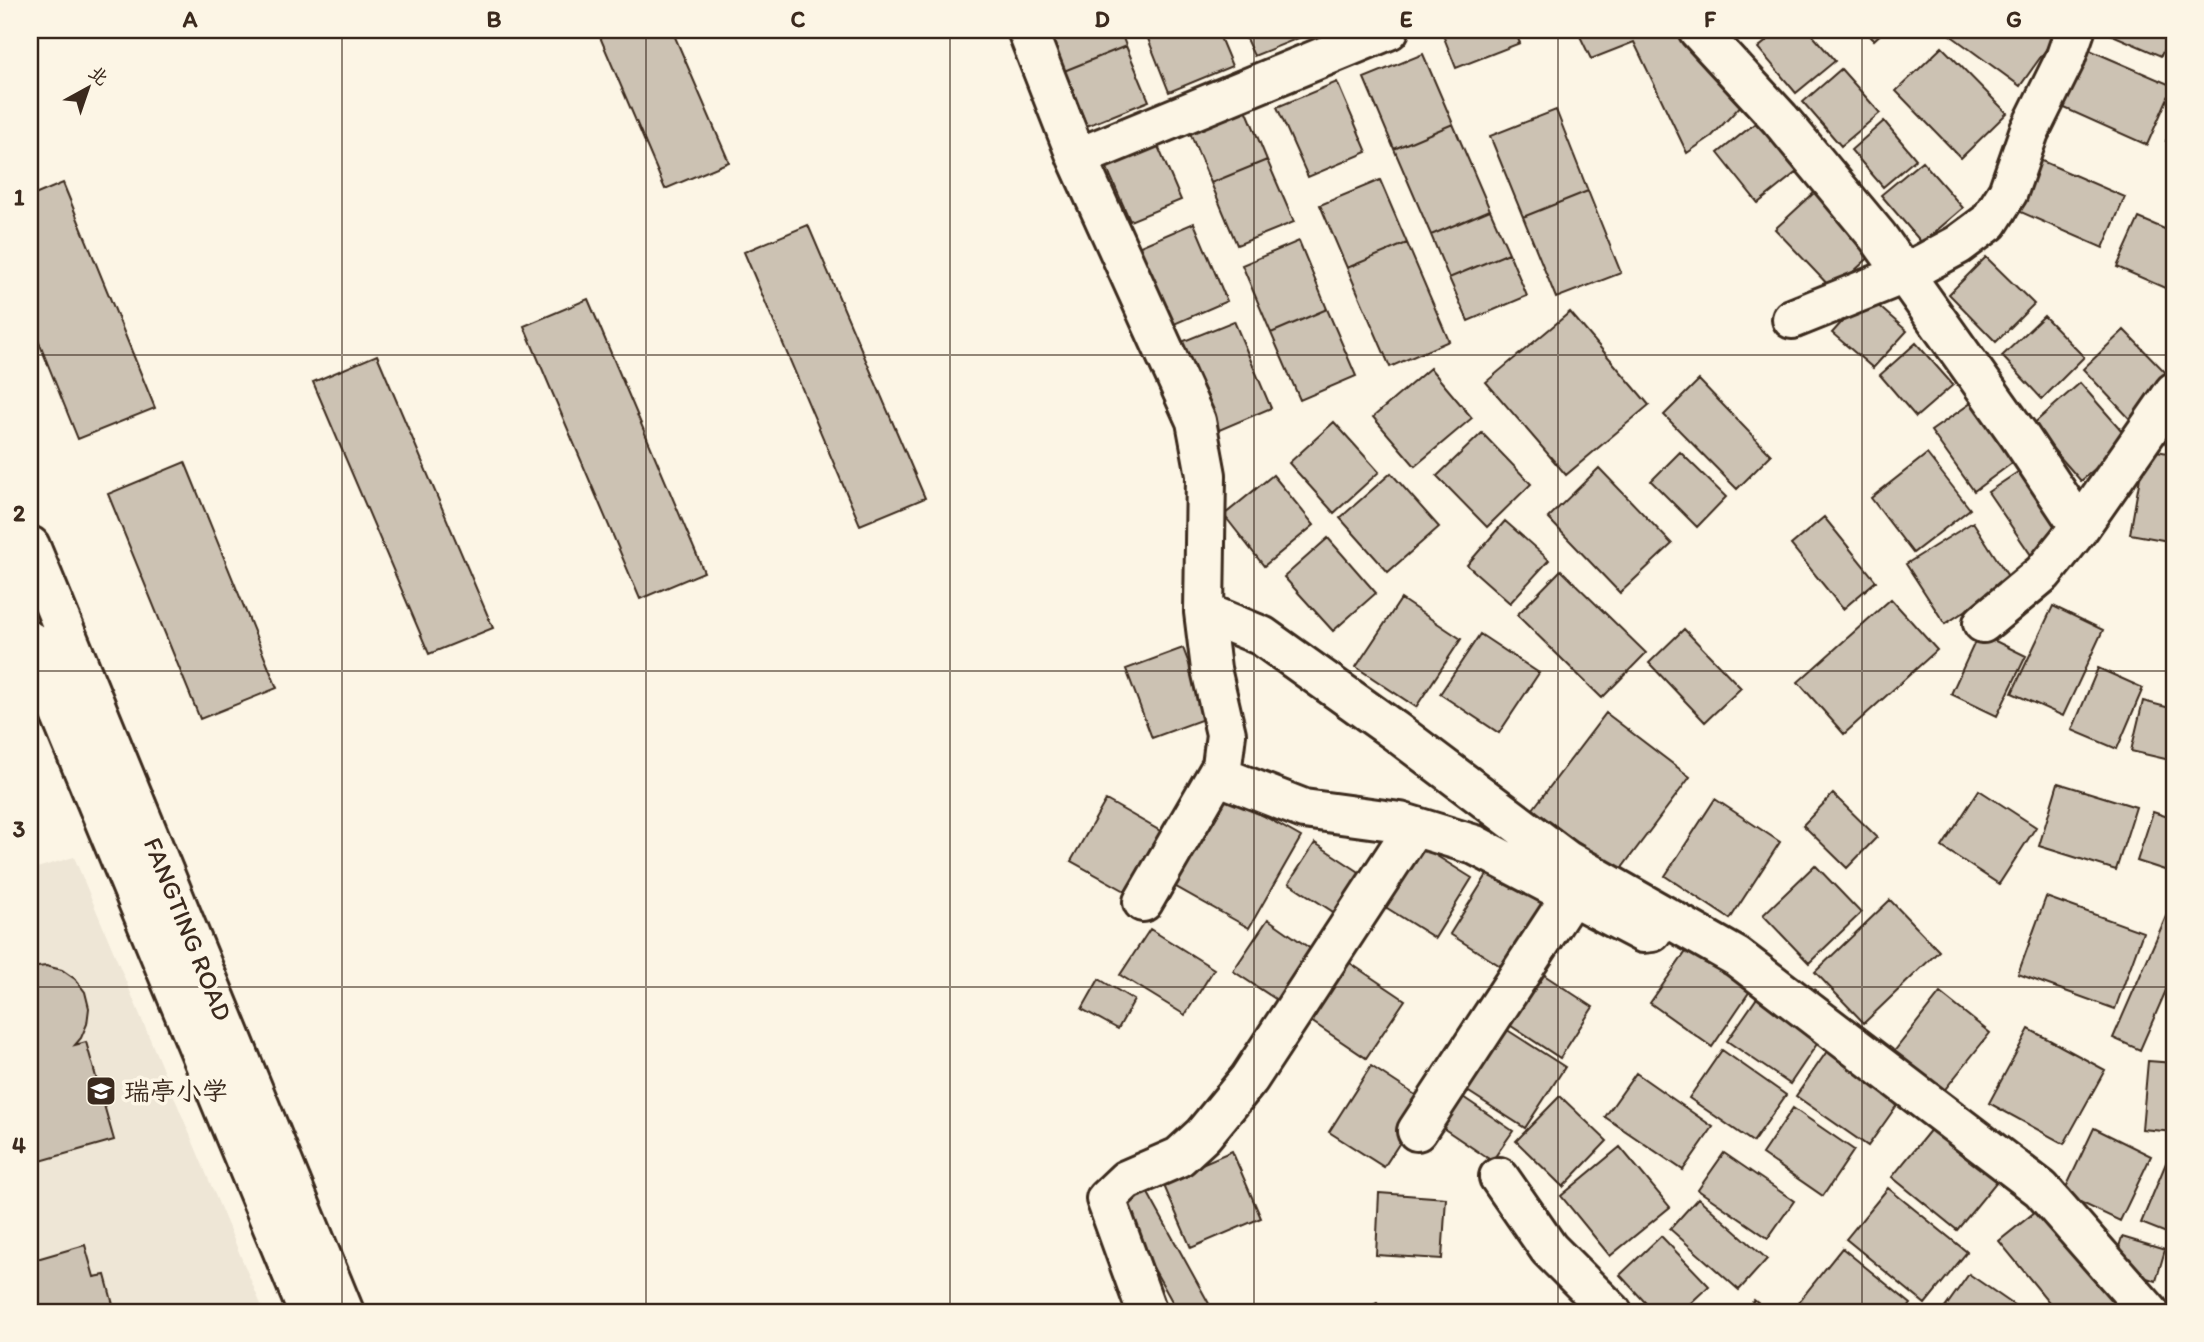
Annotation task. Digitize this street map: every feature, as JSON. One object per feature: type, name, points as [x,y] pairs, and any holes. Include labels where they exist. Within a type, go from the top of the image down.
[{"type":"street","points":[[1027,30],[1077,158],[1196,421],[1206,475],[1204,612],[1211,669],[1226,734],[1222,766],[1143,902]]},
{"type":"street","points":[[1077,158],[1389,30]]},
{"type":"street","points":[[1698,30],[1780,119],[1878,237],[2018,434],[2080,527]]},
{"type":"street","points":[[1792,319],[1904,274],[1958,245],[1989,222],[2008,192],[2029,132],[2065,59],[2075,30]]},
{"type":"street","points":[[1983,623],[2043,573],[2080,527],[2174,392]]},
{"type":"street","name":"FANGTING ROAD","points":[[30,546],[344,1312]]},
{"type":"street","points":[[1204,612],[1262,636],[1395,731],[1566,860],[1737,957],[2041,1189],[2149,1312]]},
{"type":"street","name":"FANGTING ROAD","points":[[30,641],[308,1312]]},
{"type":"street","points":[[1217,775],[1304,810],[1400,822],[1475,845],[1643,933],[1684,928]]},
{"type":"street","points":[[1147,1312],[1106,1199],[1126,1180],[1179,1157],[1203,1135],[1249,1079],[1414,827]]},
{"type":"street","points":[[1418,1131],[1572,896]]},
{"type":"street","points":[[1499,1177],[1549,1249],[1612,1312]]},
{"type":"shaded area","name":"瑞亭小学","points":[[74,857],[264,1312],[30,1312],[30,870]]},
{"type":"building","points":[[597,30],[672,30],[729,162],[665,189]]},
{"type":"building","points":[[1046,30],[1120,30],[1126,46],[1064,71]]},
{"type":"building","points":[[1144,30],[1163,30],[1147,36]]},
{"type":"building","points":[[1163,30],[1217,30],[1232,66],[1169,92],[1147,36]]},
{"type":"building","points":[[1242,30],[1315,30],[1316,31],[1254,56]]},
{"type":"building","points":[[1441,30],[1514,30],[1520,43],[1456,68]]},
{"type":"building","points":[[1577,30],[1670,30],[1723,71],[1748,98],[1712,136],[1687,153],[1634,42],[1591,59]]},
{"type":"building","points":[[1780,30],[1808,30],[1835,61],[1796,93],[1758,48]]},
{"type":"building","points":[[1864,30],[1885,30],[1874,40]]},
{"type":"building","points":[[2051,30],[2057,34],[2020,86],[1946,32]]},
{"type":"building","points":[[2101,30],[2172,30],[2161,56]]},
{"type":"building","points":[[1126,46],[1149,101],[1087,126],[1064,71]]},
{"type":"building","points":[[1942,47],[2007,113],[1961,158],[1896,91]]},
{"type":"building","points":[[2085,48],[2173,86],[2147,145],[2060,106]]},
{"type":"building","points":[[1423,54],[1453,124],[1394,149],[1364,78]]},
{"type":"building","points":[[1841,69],[1880,113],[1841,146],[1803,102]]},
{"type":"building","points":[[1337,82],[1367,152],[1308,177],[1277,107]]},
{"type":"building","points":[[1241,97],[1267,160],[1211,183],[1185,121]]},
{"type":"building","points":[[1556,110],[1588,191],[1523,217],[1490,136]]},
{"type":"building","points":[[1763,117],[1803,167],[1758,203],[1718,153]]},
{"type":"building","points":[[1884,121],[1916,159],[1883,187],[1851,150]]},
{"type":"building","points":[[2174,122],[2174,145],[2166,141]]},
{"type":"building","points":[[1453,124],[1490,210],[1431,235],[1394,149]]},
{"type":"building","points":[[1154,137],[1181,200],[1130,221],[1103,159]]},
{"type":"building","points":[[2035,158],[2125,197],[2103,248],[2014,209]]},
{"type":"building","points":[[1267,160],[1294,222],[1237,245],[1211,183]]},
{"type":"building","points":[[1922,161],[1963,208],[1922,243],[1881,195]]},
{"type":"building","points":[[1380,180],[1407,243],[1347,268],[1320,205]]},
{"type":"building","points":[[63,183],[155,408],[78,439],[30,320],[30,197]]},
{"type":"building","points":[[1588,191],[1621,273],[1556,298],[1523,217]]},
{"type":"building","points":[[1815,192],[1874,253],[1833,290],[1775,229]]},
{"type":"building","points":[[1490,210],[1509,253],[1449,278],[1431,235]]},
{"type":"building","points":[[2139,218],[2174,233],[2174,292],[2117,267]]},
{"type":"building","points":[[1194,223],[1227,301],[1172,325],[1138,247]]},
{"type":"building","points":[[808,225],[925,498],[860,525],[744,252]]},
{"type":"building","points":[[1299,241],[1327,309],[1271,333],[1242,265]]},
{"type":"building","points":[[1407,243],[1449,341],[1390,367],[1347,268]]},
{"type":"building","points":[[1509,253],[1527,296],[1468,321],[1449,278]]},
{"type":"building","points":[[1986,257],[2034,304],[1996,342],[1949,294]]},
{"type":"building","points":[[1866,295],[1907,331],[1873,368],[1832,333]]},
{"type":"building","points":[[588,299],[704,572],[640,599],[524,326]]},
{"type":"building","points":[[1327,309],[1356,376],[1300,400],[1271,333]]},
{"type":"building","points":[[1570,312],[1649,405],[1566,475],[1486,382]]},
{"type":"building","points":[[2044,316],[2084,357],[2042,399],[2002,356]]},
{"type":"building","points":[[1234,321],[1271,408],[1217,431],[1179,343]]},
{"type":"building","points":[[2124,330],[2173,380],[2131,420],[2083,369]]},
{"type":"building","points":[[1916,343],[1953,385],[1916,417],[1880,375]]},
{"type":"building","points":[[377,355],[493,628],[429,654],[313,382]]},
{"type":"building","points":[[1430,368],[1472,418],[1415,466],[1373,417]]},
{"type":"building","points":[[1699,380],[1771,455],[1737,489],[1664,415]]},
{"type":"building","points":[[2080,383],[2129,439],[2081,481],[2032,425]]},
{"type":"building","points":[[1974,401],[2016,460],[1974,491],[1931,431]]},
{"type":"building","points":[[1334,422],[1379,472],[1334,513],[1289,463]]},
{"type":"building","points":[[1482,433],[1531,484],[1487,527],[1437,476]]},
{"type":"building","points":[[2145,449],[2174,454],[2174,542],[2130,534]]},
{"type":"building","points":[[1680,452],[1726,497],[1697,527],[1651,481]]},
{"type":"building","points":[[1927,454],[1970,509],[1913,553],[1871,498]]},
{"type":"building","points":[[185,462],[277,688],[200,719],[108,494]]},
{"type":"building","points":[[1599,468],[1672,544],[1620,593],[1548,518]]},
{"type":"building","points":[[2024,468],[2066,532],[2031,555],[1988,492]]},
{"type":"building","points":[[1391,473],[1439,527],[1388,572],[1340,518]]},
{"type":"building","points":[[1273,475],[1314,525],[1264,566],[1224,515]]},
{"type":"building","points":[[1824,517],[1876,581],[1843,609],[1791,545]]},
{"type":"building","points":[[1505,521],[1549,560],[1510,603],[1467,565]]},
{"type":"building","points":[[1973,522],[2011,581],[1945,624],[1906,564]]},
{"type":"building","points":[[1328,538],[1376,593],[1333,631],[1284,577]]},
{"type":"building","points":[[1561,570],[1646,653],[1602,698],[1517,615]]},
{"type":"building","points":[[1401,599],[1461,639],[1416,707],[1356,667]]},
{"type":"building","points":[[1891,599],[1937,650],[1844,734],[1798,682]]},
{"type":"building","points":[[2053,606],[2103,630],[2063,716],[2012,693]]},
{"type":"building","points":[[1684,629],[1741,688],[1705,722],[1649,663]]},
{"type":"building","points":[[1979,633],[2026,656],[1997,716],[1951,694]]},
{"type":"building","points":[[1480,634],[1539,673],[1499,733],[1440,694]]},
{"type":"building","points":[[1183,648],[1209,717],[1152,738],[1126,669]]},
{"type":"building","points":[[2098,668],[2143,688],[2117,749],[2072,730]]},
{"type":"building","points":[[2143,701],[2174,709],[2174,761],[2131,751]]},
{"type":"building","points":[[1606,713],[1690,777],[1618,873],[1533,809]]},
{"type":"building","points":[[2058,783],[2136,807],[2116,870],[2039,846]]},
{"type":"building","points":[[1979,790],[2036,827],[1999,884],[1942,847]]},
{"type":"building","points":[[1222,792],[1301,837],[1249,928],[1171,884]]},
{"type":"building","points":[[1833,794],[1877,837],[1847,868],[1803,825]]},
{"type":"building","points":[[1715,799],[1780,842],[1730,919],[1665,876]]},
{"type":"building","points":[[1106,800],[1169,836],[1136,897],[1071,861]]},
{"type":"building","points":[[2153,812],[2174,819],[2174,873],[2137,861]]},
{"type":"building","points":[[1315,843],[1367,877],[1341,917],[1289,883]]},
{"type":"building","points":[[1416,843],[1472,878],[1435,938],[1379,903]]},
{"type":"building","points":[[1815,865],[1861,913],[1809,963],[1763,915]]},
{"type":"building","points":[[1490,870],[1550,908],[1510,972],[1450,934]]},
{"type":"building","points":[[2046,897],[2143,932],[2115,1009],[2018,974]]},
{"type":"building","points":[[1890,900],[1939,951],[1864,1023],[1815,972]]},
{"type":"building","points":[[2171,905],[2174,907],[2174,972],[2140,1050],[2113,1038]]},
{"type":"building","points":[[1268,919],[1318,954],[1283,1004],[1233,971]]},
{"type":"building","points":[[1150,929],[1214,969],[1185,1015],[1120,975]]},
{"type":"building","points":[[1690,946],[1752,988],[1712,1047],[1650,1003]]},
{"type":"building","points":[[1347,961],[1405,1000],[1366,1058],[1308,1019]]},
{"type":"building","points":[[46,966],[62,970],[75,979],[85,992],[89,1008],[87,1024],[75,1045],[86,1042],[114,1140],[30,1164],[30,968]]},
{"type":"building","points":[[1538,971],[1593,1007],[1560,1058],[1505,1022]]},
{"type":"building","points":[[1099,979],[1134,1000],[1118,1029],[1082,1009]]},
{"type":"building","points":[[2174,988],[2174,1040],[2168,1039]]},
{"type":"building","points":[[1761,992],[1823,1035],[1790,1084],[1727,1041]]},
{"type":"building","points":[[1940,993],[1990,1033],[1938,1098],[1889,1058]]},
{"type":"building","points":[[1498,1024],[1565,1067],[1525,1128],[1458,1085]]},
{"type":"building","points":[[2029,1029],[2105,1070],[2064,1144],[1989,1103]]},
{"type":"building","points":[[1830,1047],[1902,1098],[1868,1146],[1796,1096]]},
{"type":"building","points":[[1722,1050],[1786,1095],[1753,1142],[1689,1098]]},
{"type":"building","points":[[2148,1061],[2174,1063],[2174,1132],[2142,1129]]},
{"type":"building","points":[[1371,1066],[1426,1102],[1384,1167],[1329,1132]]},
{"type":"building","points":[[1636,1073],[1713,1127],[1683,1170],[1605,1117]]},
{"type":"building","points":[[1457,1093],[1513,1131],[1492,1161],[1437,1124]]},
{"type":"building","points":[[1560,1096],[1607,1141],[1563,1187],[1516,1141]]},
{"type":"building","points":[[1793,1108],[1854,1150],[1823,1196],[1762,1154]]},
{"type":"building","points":[[1932,1128],[1998,1180],[1957,1230],[1892,1177]]},
{"type":"building","points":[[2094,1128],[2151,1156],[2120,1221],[2063,1194]]},
{"type":"building","points":[[1620,1147],[1670,1207],[1610,1256],[1561,1196]]},
{"type":"building","points":[[1232,1151],[1261,1218],[1191,1248],[1162,1181]]},
{"type":"building","points":[[1724,1153],[1794,1201],[1768,1238],[1698,1190]]},
{"type":"building","points":[[2168,1158],[2174,1161],[2174,1236],[2141,1223]]},
{"type":"building","points":[[1144,1186],[1213,1311],[1178,1312],[1116,1201]]},
{"type":"building","points":[[1888,1188],[1967,1252],[1925,1304],[1846,1239]]},
{"type":"building","points":[[1379,1193],[1446,1198],[1442,1259],[1376,1255]]},
{"type":"building","points":[[1698,1198],[1767,1259],[1739,1290],[1670,1229]]},
{"type":"building","points":[[2040,1208],[2123,1312],[2057,1312],[1999,1241]]},
{"type":"building","points":[[1661,1236],[1709,1286],[1681,1312],[1654,1312],[1620,1275]]},
{"type":"building","points":[[2122,1237],[2165,1250],[2156,1281],[2113,1267]]},
{"type":"building","points":[[85,1245],[94,1277],[105,1275],[115,1312],[30,1312],[30,1296],[38,1293],[30,1261]]},
{"type":"building","points":[[1842,1248],[1911,1304],[1905,1312],[1807,1312],[1797,1304]]},
{"type":"building","points":[[1969,1274],[2024,1312],[1942,1312]]},
{"type":"building","points":[[1754,1300],[1769,1312],[1744,1312]]},
{"type":"building","points":[[1377,1303],[1382,1312],[1362,1312]]},
{"type":"place","name":"瑞亭小学","points":[[101,1091]]}]
